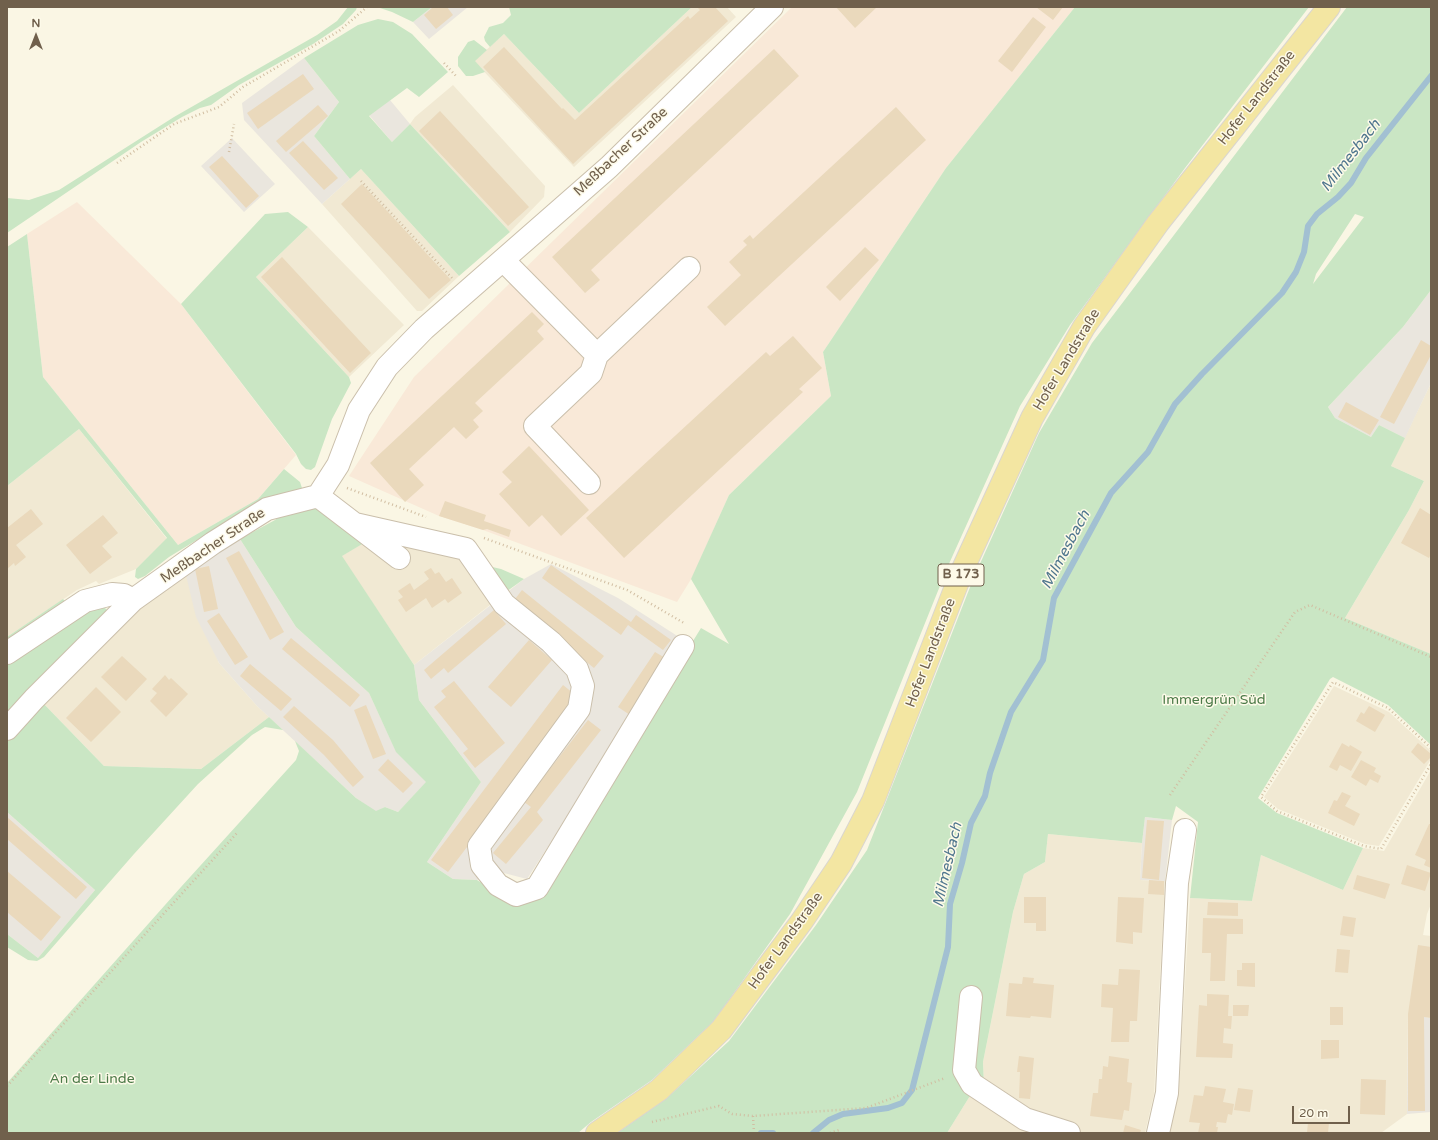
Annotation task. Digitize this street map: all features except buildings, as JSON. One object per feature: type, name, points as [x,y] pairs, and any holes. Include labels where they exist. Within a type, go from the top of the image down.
[{"type":"main road","name":"Hofer Landstraße","points":[[597,1133],[659,1090],[721,1030],[802,921],[841,863],[874,802],[962,571],[1032,418],[1084,327],[1158,223],[1329,7]]},
{"type":"street","name":"Meßbacher Straße","points":[[7,729],[34,699],[133,600],[213,543],[268,509],[322,488],[338,465],[359,410],[387,367],[424,329],[609,167],[772,7]]},
{"type":"street","points":[[503,260],[597,355]]},
{"type":"street","points":[[589,483],[535,426],[591,373],[597,355],[689,268]]},
{"type":"street","points":[[322,488],[355,524],[399,558]]},
{"type":"street","points":[[355,524],[466,549],[504,604],[551,642],[577,669],[583,686],[579,709],[479,846],[482,865],[498,885],[516,895],[537,888],[683,646]]},
{"type":"street","points":[[7,653],[85,601],[112,594],[124,595],[133,600]]},
{"type":"street","points":[[1158,1133],[1167,1093],[1177,883],[1185,830]]},
{"type":"street","points":[[971,997],[964,1070],[972,1084],[1025,1119],[1069,1133]]},
{"type":"path","points":[[116,163],[174,124],[219,107],[243,87],[339,31],[354,20],[367,7]]},
{"type":"path","points":[[444,63],[456,76]]},
{"type":"path","points":[[229,152],[234,124]]},
{"type":"path","points":[[361,181],[466,293]]},
{"type":"path","points":[[322,488],[432,519]]},
{"type":"path","points":[[477,536],[627,590],[684,623],[686,638],[683,646]]},
{"type":"path","points":[[1170,795],[1294,612],[1310,605],[1431,657]]},
{"type":"path","points":[[1431,748],[1388,708],[1333,682],[1261,797],[1277,811],[1364,846],[1381,849],[1431,764]]},
{"type":"path","points":[[7,1086],[237,833]]},
{"type":"path","points":[[650,1122],[719,1106],[732,1114],[753,1116],[866,1108],[935,1083]]},
{"type":"path","points":[[753,1116],[754,1132]]},
{"type":"path","points":[[830,1133],[839,1130]]},
{"type":"shaded area","points":[[432,7],[468,7],[429,39],[413,22]]},
{"type":"shaded area","points":[[692,7],[727,7],[736,17],[574,167],[474,61],[504,34],[579,113]]},
{"type":"shaded area","points":[[792,7],[1075,7],[946,168],[823,352],[831,396],[729,495],[693,576],[677,602],[483,530],[439,516],[349,476],[414,377]]},
{"type":"shaded area","points":[[304,58],[339,102],[314,136],[350,179],[322,204],[244,120],[242,103]]},
{"type":"shaded area","points":[[453,85],[545,186],[544,197],[510,232],[410,124],[415,117]]},
{"type":"shaded area","points":[[390,100],[410,124],[392,142],[369,115]]},
{"type":"shaded area","points":[[232,138],[275,184],[244,212],[201,166]]},
{"type":"shaded area","points":[[361,169],[459,276],[422,311],[417,311],[322,204]]},
{"type":"shaded area","points":[[77,202],[181,304],[296,455],[258,499],[178,545],[43,377],[27,234]]},
{"type":"shaded area","points":[[308,227],[404,325],[349,377],[256,277]]},
{"type":"shaded area","points":[[1431,290],[1431,383],[1405,438],[1379,425],[1371,437],[1335,418],[1328,407],[1403,327]]},
{"type":"shaded area","points":[[1431,383],[1431,654],[1345,618],[1409,510],[1424,481],[1391,466]]},
{"type":"shaded area","points":[[79,429],[167,539],[136,569],[99,584],[96,581],[77,590],[7,637],[7,486]]},
{"type":"shaded area","points":[[376,536],[445,549],[469,562],[495,601],[414,665],[341,556]]},
{"type":"shaded area","points":[[240,539],[296,627],[369,693],[396,751],[427,782],[398,812],[385,807],[376,812],[356,798],[257,706],[219,663],[196,617],[184,567]]},
{"type":"shaded area","points":[[551,564],[618,598],[679,637],[633,716],[527,879],[500,872],[477,880],[453,879],[427,862],[481,782],[419,700],[414,665],[524,579]]},
{"type":"shaded area","points":[[184,567],[219,663],[257,706],[269,717],[201,769],[104,766],[41,701]]},
{"type":"shaded area","points":[[1334,686],[1389,712],[1431,751],[1431,759],[1379,846],[1365,844],[1278,809],[1264,797]]},
{"type":"shaded area","points":[[1431,770],[1431,904],[1427,914],[1423,935],[1431,936],[1431,1018],[1408,1015],[1407,1114],[1381,1133],[1169,1133],[1180,1068],[1190,898],[1252,901],[1261,855],[1343,890],[1363,848],[1384,851]]},
{"type":"shaded area","points":[[7,812],[95,890],[38,958],[7,934]]},
{"type":"shaded area","points":[[1145,817],[1172,820],[1165,881],[1140,880]]},
{"type":"shaded area","points":[[1048,834],[1142,843],[1140,880],[1165,881],[1154,1094],[1145,1133],[1083,1133],[1008,1105],[984,1086],[983,1062],[1013,912],[1024,874],[1045,862]]},
{"type":"shaded area","points":[[1408,1014],[1431,1018],[1431,1112],[1407,1114]]},
{"type":"shaded area","points":[[973,1091],[1058,1133],[947,1133]]},
{"type":"green space","points":[[348,7],[357,7],[343,24],[313,44],[239,85],[211,105],[200,108],[182,117],[141,142],[7,233],[7,198],[29,200],[59,190],[174,117],[317,35],[337,21]]},
{"type":"green space","points":[[377,7],[432,7],[413,22]]},
{"type":"green space","points":[[509,7],[692,7],[579,113],[504,34],[490,47],[485,41],[484,37],[489,27],[503,23],[511,15]]},
{"type":"green space","name":"An der Linde","points":[[1075,7],[1309,7],[1185,168],[1070,325],[1020,406],[948,566],[857,792],[790,914],[714,1021],[652,1080],[591,1122],[578,1133],[7,1133],[7,1083],[296,760],[299,751],[295,741],[356,798],[376,811],[385,807],[398,812],[426,782],[396,752],[369,693],[296,627],[240,539],[275,520],[295,505],[314,505],[364,543],[342,556],[414,665],[419,700],[481,782],[427,862],[453,879],[477,880],[510,901],[535,897],[701,628],[729,644],[691,579],[729,495],[831,396],[823,352],[946,168]]},
{"type":"green space","name":"Immergrün Süd","points":[[1347,7],[1431,7],[1431,290],[1403,327],[1328,407],[1335,418],[1371,437],[1379,425],[1405,438],[1391,466],[1424,481],[1409,510],[1345,618],[1431,654],[1431,745],[1388,705],[1333,677],[1330,679],[1258,798],[1277,813],[1363,848],[1343,890],[1261,855],[1252,901],[1190,898],[1198,822],[1176,806],[1172,820],[1145,817],[1142,843],[1048,834],[1045,862],[1024,874],[1013,912],[983,1062],[984,1086],[973,1091],[947,1133],[617,1133],[668,1097],[729,1041],[816,925],[867,850],[974,577],[1039,433],[1092,343]],"holes":[[[1355,214],[1364,217],[1313,284],[1316,274]]]},
{"type":"green space","points":[[378,19],[393,22],[412,34],[448,72],[419,97],[407,88],[369,116],[392,142],[410,124],[510,232],[459,276],[361,169],[350,179],[314,136],[339,102],[304,58],[358,25]]},
{"type":"green space","points":[[474,40],[487,50],[475,61],[485,72],[473,76],[466,76],[458,66],[458,57],[468,42]]},
{"type":"green space","points":[[288,212],[308,227],[256,277],[349,377],[351,383],[332,419],[315,467],[311,470],[306,469],[301,464],[296,454],[181,304],[265,214]]},
{"type":"green space","points":[[27,234],[43,377],[178,545],[258,499],[284,469],[300,482],[302,488],[298,493],[205,535],[169,557],[145,576],[138,579],[135,577],[136,569],[167,538],[79,429],[7,486],[7,247]]},
{"type":"green space","points":[[488,566],[501,569],[524,579],[503,594]]},
{"type":"green space","points":[[63,599],[67,603],[7,647],[7,637]]},
{"type":"green space","points":[[96,606],[103,606],[107,610],[7,720],[7,663]]},
{"type":"green space","points":[[41,701],[104,766],[201,769],[269,717],[283,730],[265,727],[252,735],[198,784],[134,854],[44,957],[37,961],[28,960],[7,947],[7,934],[38,958],[95,890],[7,812],[7,742]]},
{"type":"waterway","name":"Milmesbach","points":[[813,1133],[829,1120],[843,1114],[888,1108],[902,1103],[912,1090],[948,947],[950,904],[962,863],[971,823],[985,796],[990,773],[1011,712],[1043,660],[1054,598],[1111,493],[1148,452],[1175,404],[1202,374],[1282,293],[1296,272],[1304,252],[1308,226],[1317,214],[1338,197],[1351,183],[1366,158],[1431,76]]},
{"type":"waterway","name":"Milmesbach","points":[[761,1133],[773,1133]]}]
